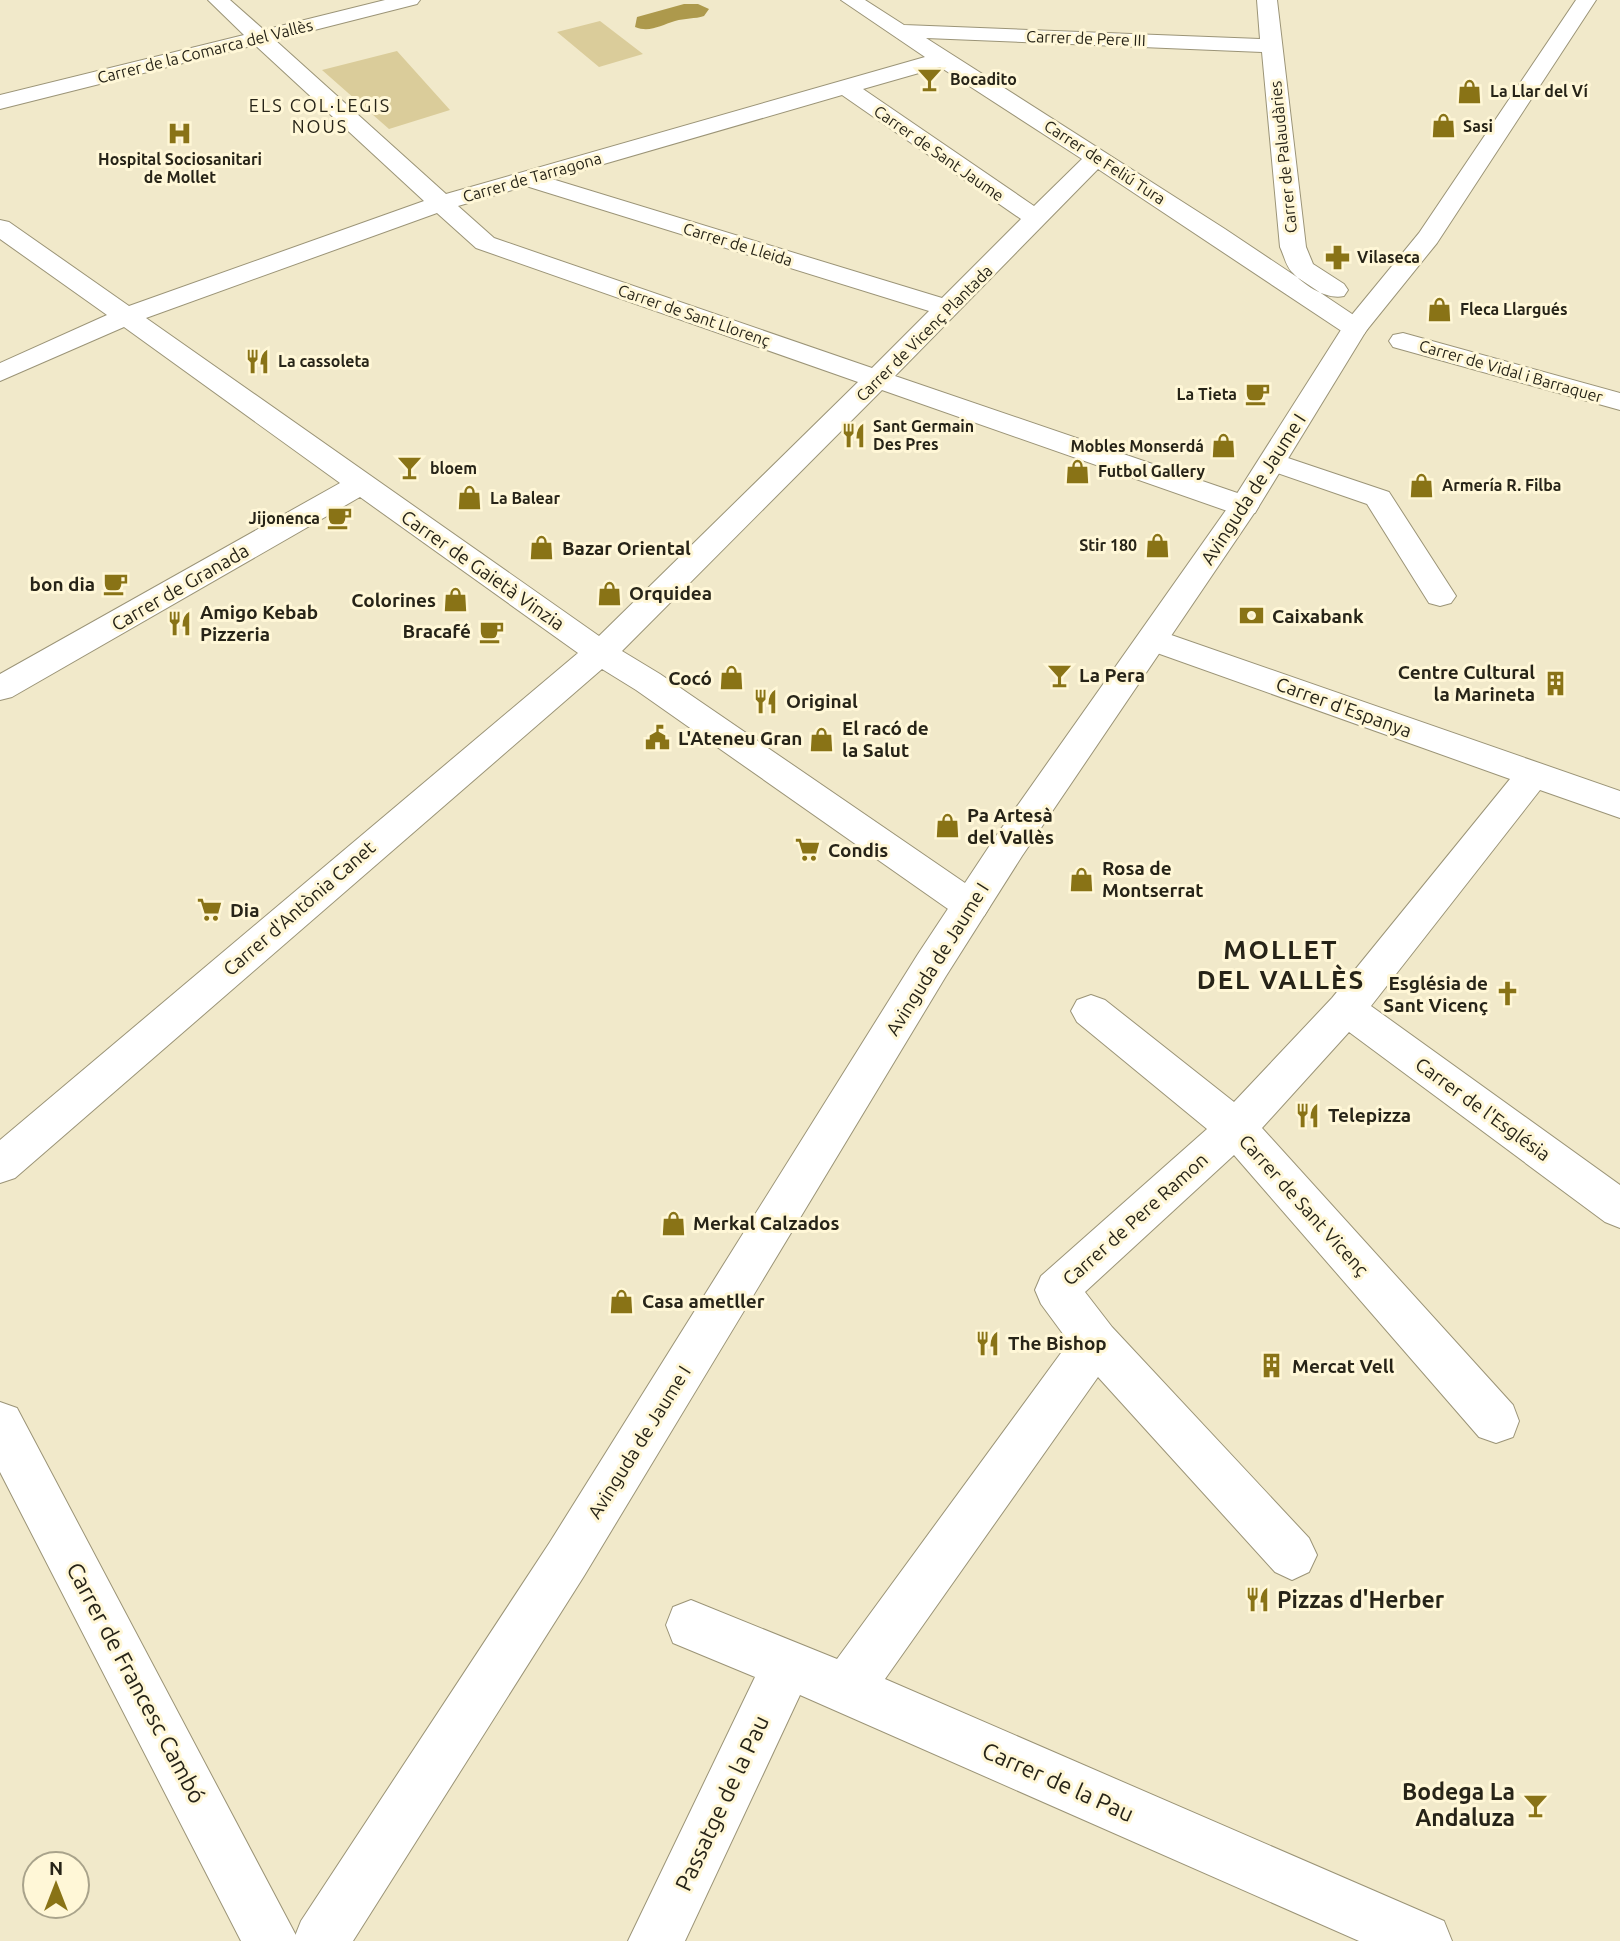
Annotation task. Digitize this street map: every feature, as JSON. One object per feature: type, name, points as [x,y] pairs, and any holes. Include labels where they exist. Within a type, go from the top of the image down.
[{"type":"street","name":"Carrer de Sant Llorenç","points":[[218,0],[485,243],[1244,506]]},
{"type":"street","name":"Carrer de la Comarca del Vallès","points":[[0,102],[410,0]]},
{"type":"street","name":"Carrer de Feliú Tura","points":[[852,0],[1097,157],[1355,328]]},
{"type":"street","name":"Carrer de Palaudàries","points":[[1268,0],[1293,247],[1303,268],[1352,301],[1355,328]]},
{"type":"street","name":"Avinguda de Jaume I","points":[[321,1941],[567,1559],[971,906],[1244,506],[1355,328],[1428,238],[1586,0]]},
{"type":"street","name":"Carrer de Pere III","points":[[900,31],[1271,46]]},
{"type":"street","name":"Carrer de Tarragona","points":[[0,373],[127,316],[441,203],[943,59]]},
{"type":"street","name":"Carrer de Sant Jaume","points":[[844,86],[1035,218]]},
{"type":"street","name":"Carrer de Vicenç Plantada","points":[[599,652],[631,626],[1097,157]]},
{"type":"street","name":"Carrer de Lleida","points":[[527,179],[948,308]]},
{"type":"street","name":"Carrer de Gaietà Vinzia","points":[[0,227],[599,652],[648,682],[971,906]]},
{"type":"street","points":[[1246,255],[1293,247]]},
{"type":"street","name":"Carrer de Vidal i Barraquer","points":[[1403,341],[1620,402]]},
{"type":"street","points":[[1273,462],[1378,498],[1440,596]]},
{"type":"street","name":"Carrer de Granada","points":[[0,689],[360,484]]},
{"type":"street","name":"Carrer d'Espanya","points":[[1154,640],[1620,805]]},
{"type":"street","name":"Carrer d'Antònia Canet","points":[[0,1165],[599,652]]},
{"type":"street","name":"Carrer de Pere Ramon","points":[[1096,1342],[1057,1290],[1236,1128],[1346,1009],[1533,775]]},
{"type":"street","name":"Carrer de l'Església","points":[[1346,1009],[1620,1209]]},
{"type":"street","name":"Carrer de Sant Vicenç","points":[[1091,1011],[1236,1128],[1496,1421]]},
{"type":"street","points":[[846,1689],[1096,1342],[1292,1555]]},
{"type":"street","name":"Carrer de Francesc Cambó","points":[[0,1424],[271,1941]]},
{"type":"street","name":"Carrer de la Pau","points":[[691,1625],[846,1689],[1424,1941]]},
{"type":"street","name":"Passatge de la Pau","points":[[656,1941],[787,1666]]},
{"type":"shaded area","points":[[684,4],[698,4],[709,9],[701,17],[679,20],[651,29],[635,27],[637,17]]},
{"type":"shaded area","points":[[600,21],[643,54],[599,67],[557,32]]},
{"type":"shaded area","points":[[397,51],[450,110],[389,129],[322,70]]},
{"type":"place","name":"Bocadito","points":[[930,79]]},
{"type":"place","name":"La Llar del Ví","points":[[1470,91]]},
{"type":"place","name":"Sasi","points":[[1443,126]]},
{"type":"place","name":"Hospital Sociosanitari de Mollet","points":[[180,133]]},
{"type":"place","name":"Vilaseca","points":[[1337,257]]},
{"type":"place","name":"Fleca Llargués","points":[[1440,309]]},
{"type":"place","name":"La cassoleta","points":[[258,361]]},
{"type":"place","name":"La Tieta","points":[[1257,394]]},
{"type":"place","name":"Sant Germain Des Pres","points":[[853,435]]},
{"type":"place","name":"Mobles Monserdá","points":[[1224,446]]},
{"type":"place","name":"bloem","points":[[410,468]]},
{"type":"place","name":"Futbol Gallery","points":[[1078,471]]},
{"type":"place","name":"Armería R. Filba","points":[[1422,485]]},
{"type":"place","name":"La Balear","points":[[470,498]]},
{"type":"place","name":"Jijonenca","points":[[340,518]]},
{"type":"place","name":"Stir 180","points":[[1157,545]]},
{"type":"place","name":"Bazar Oriental","points":[[542,548]]},
{"type":"place","name":"bon dia","points":[[115,584]]},
{"type":"place","name":"Orquidea","points":[[609,593]]},
{"type":"place","name":"Colorines","points":[[456,600]]},
{"type":"place","name":"Caixabank","points":[[1252,616]]},
{"type":"place","name":"Amigo Kebab Pizzeria","points":[[180,623]]},
{"type":"place","name":"Bracafé","points":[[491,631]]},
{"type":"place","name":"La Pera","points":[[1059,675]]},
{"type":"place","name":"Cocó","points":[[732,678]]},
{"type":"place","name":"Centre Cultural la Marineta","points":[[1555,683]]},
{"type":"place","name":"Original","points":[[766,701]]},
{"type":"place","name":"L'Ateneu Gran","points":[[658,738]]},
{"type":"place","name":"El racó de la Salut","points":[[822,739]]},
{"type":"place","name":"Pa Artesà del Vallès","points":[[947,826]]},
{"type":"place","name":"Condis","points":[[808,850]]},
{"type":"place","name":"Rosa de Montserrat","points":[[1082,879]]},
{"type":"place","name":"Dia","points":[[210,910]]},
{"type":"place","name":"Església de Sant Vicenç","points":[[1508,994]]},
{"type":"place","name":"Telepizza","points":[[1308,1115]]},
{"type":"place","name":"Merkal Calzados","points":[[673,1223]]},
{"type":"place","name":"Casa ametller","points":[[622,1301]]},
{"type":"place","name":"The Bishop","points":[[988,1343]]},
{"type":"place","name":"Mercat Vell","points":[[1272,1366]]},
{"type":"place","name":"Pizzas d'Herber","points":[[1257,1600]]},
{"type":"place","name":"Bodega La Andaluza","points":[[1535,1805]]},
{"type":"district","name":"ELS COL·LEGIS NOUS","points":[[320,116]]},
{"type":"district","name":"MOLLET DEL VALLÈS","points":[[1281,965]]}]
